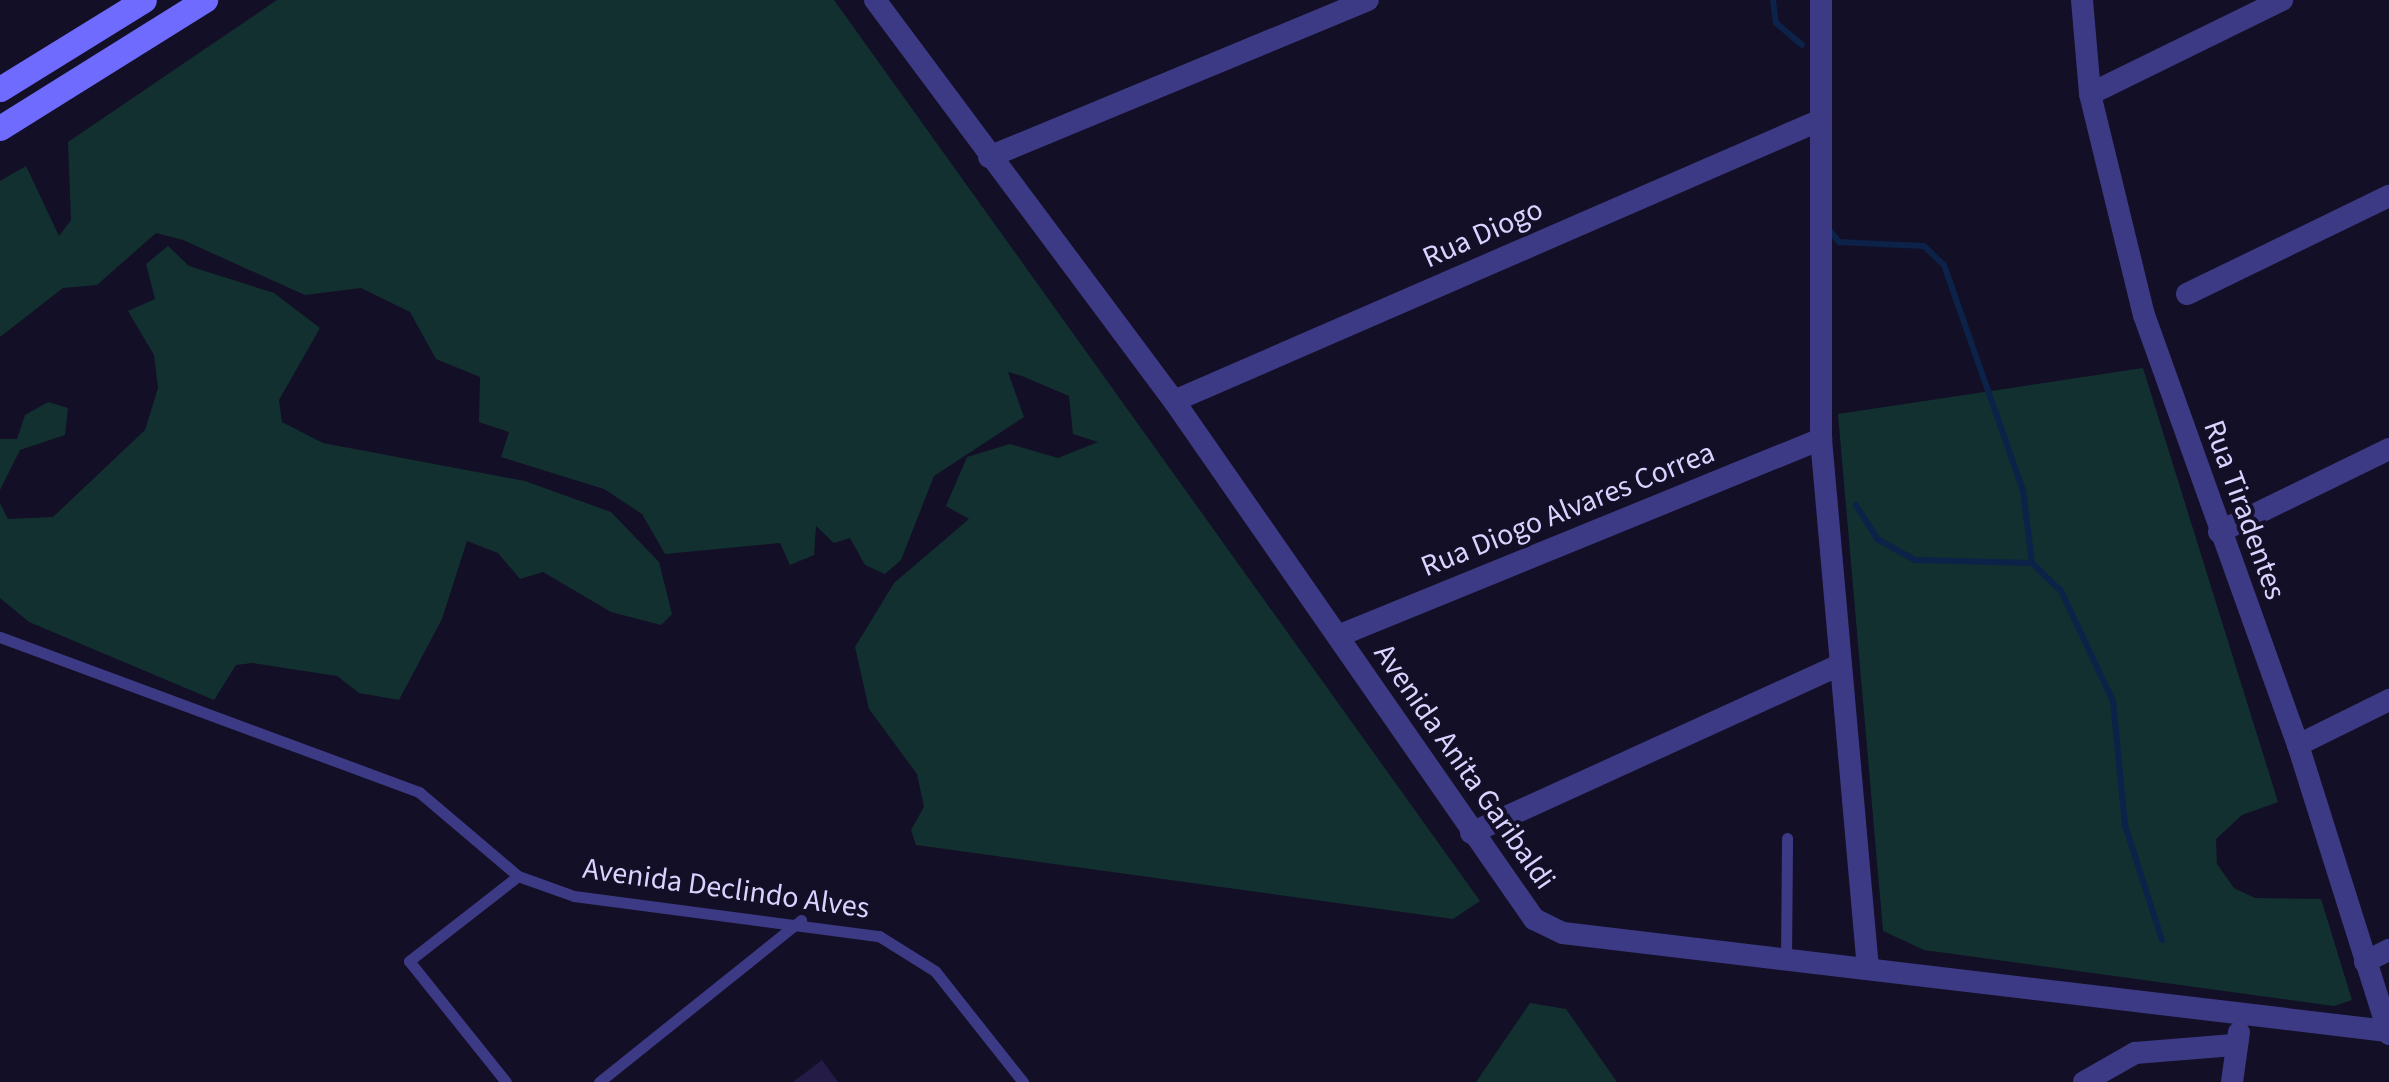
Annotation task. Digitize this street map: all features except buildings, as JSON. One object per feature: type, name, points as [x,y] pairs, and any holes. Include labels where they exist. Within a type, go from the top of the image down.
[{"type":"main road","points":[[0,89],[144,0]]},
{"type":"main road","points":[[0,128],[206,0]]},
{"type":"street","name":"Avenida Anita Garibaldi","points":[[875,0],[1174,401],[1534,919],[1563,932],[2388,1033]]},
{"type":"street","points":[[989,157],[1368,0]]},
{"type":"street","points":[[1822,0],[1816,122],[1821,439],[1868,969]]},
{"type":"street","name":"Rua Tiradentes","points":[[2082,0],[2090,94],[2144,315],[2218,532],[2298,745],[2388,1033]]},
{"type":"street","points":[[2090,94],[2282,0]]},
{"type":"street","name":"Rua Diogo","points":[[1174,401],[1816,122]]},
{"type":"street","points":[[2187,294],[2389,196]]},
{"type":"street","name":"Rua Diogo Alvares Correa","points":[[1338,636],[1821,439]]},
{"type":"street","points":[[2218,532],[2389,449]]},
{"type":"street","points":[[1472,833],[1839,664]]},
{"type":"street","points":[[2298,745],[2389,700]]},
{"type":"street","points":[[2365,962],[2389,950]]},
{"type":"street","points":[[2232,1082],[2234,1045],[2244,1014]]},
{"type":"street","points":[[2084,1082],[2135,1053],[2234,1045]]},
{"type":"lane","name":"Avenida Declindo Alves","points":[[0,637],[419,792],[518,876],[574,896],[801,920],[879,936],[936,971],[1023,1082]]},
{"type":"lane","points":[[1786,959],[1787,838]]},
{"type":"lane","points":[[506,1082],[409,961],[518,876]]},
{"type":"lane","points":[[599,1082],[801,920]]},
{"type":"green space","points":[[277,0],[834,0],[1480,901],[1453,919],[916,845],[911,830],[924,807],[917,774],[869,709],[855,647],[894,583],[969,519],[946,506],[967,457],[1010,444],[1058,458],[1098,442],[1073,434],[1069,396],[1022,376],[1008,372],[1024,417],[934,476],[901,560],[885,574],[865,565],[850,538],[834,543],[816,526],[814,555],[790,565],[780,543],[665,554],[642,514],[604,489],[501,457],[509,432],[479,422],[480,377],[436,359],[410,312],[361,288],[305,295],[183,240],[156,233],[97,285],[63,288],[0,337],[0,181],[26,166],[59,236],[71,220],[68,142]]},
{"type":"green space","points":[[168,246],[189,266],[274,293],[320,328],[279,400],[282,422],[323,443],[525,481],[611,512],[659,562],[672,614],[661,625],[611,612],[543,572],[520,579],[498,553],[467,541],[442,619],[399,700],[359,693],[337,676],[253,663],[236,665],[214,700],[29,622],[0,598],[0,503],[8,519],[53,517],[145,430],[158,388],[154,355],[128,311],[155,299],[146,264]]},
{"type":"green space","points":[[2143,368],[2278,802],[2242,815],[2216,839],[2217,864],[2234,888],[2255,898],[2321,899],[2352,1000],[2334,1006],[1924,950],[1883,931],[1838,414]]},
{"type":"green space","points":[[48,402],[68,408],[65,435],[20,450],[0,490],[0,439],[17,439],[25,415]]},
{"type":"green space","points":[[1530,1003],[1566,1009],[1617,1082],[1476,1082]]},
{"type":"waterway","points":[[1773,0],[1776,23],[1802,45]]},
{"type":"waterway","points":[[1829,230],[1839,242],[1924,246],[1944,265],[2023,490],[2032,563],[2061,591],[2113,701],[2125,825],[2162,940]]},
{"type":"waterway","points":[[1856,505],[1877,539],[1915,560],[2032,563]]}]
